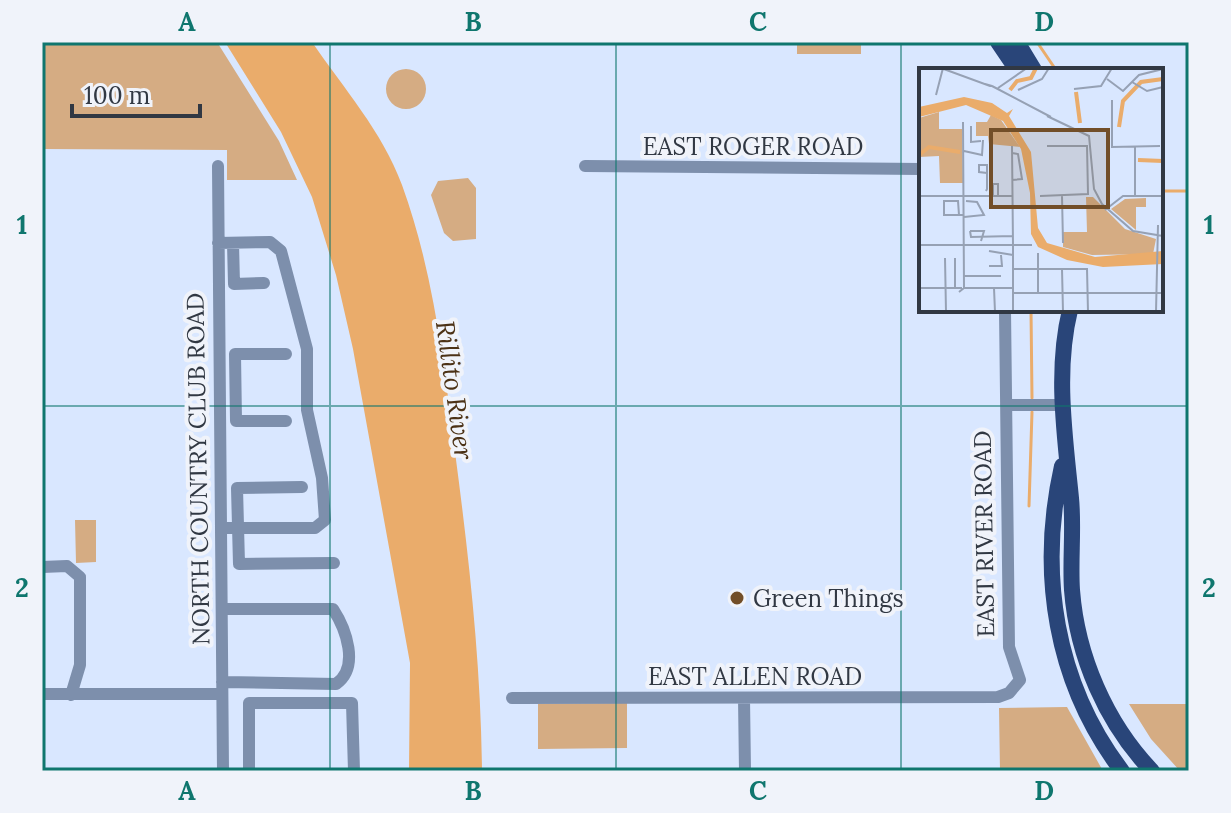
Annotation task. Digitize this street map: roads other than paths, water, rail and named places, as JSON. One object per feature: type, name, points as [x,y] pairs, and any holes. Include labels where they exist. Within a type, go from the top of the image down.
[{"type":"main road","points":[[998,42],[1016,68]]},
{"type":"main road","points":[[1017,42],[1033,68]]},
{"type":"main road","points":[[1058,312],[1064,334]]},
{"type":"main road","points":[[1070,312],[1064,334],[1064,457],[1071,500],[1072,590],[1082,645],[1092,676],[1117,724],[1152,771]]},
{"type":"main road","points":[[1064,457],[1055,498],[1054,593],[1058,639],[1083,711],[1122,771]]},
{"type":"street","name":"NORTH COUNTRY CLUB ROAD","points":[[218,166],[223,771]]},
{"type":"street","name":"EAST ROGER ROAD","points":[[585,166],[919,169]]},
{"type":"street","points":[[218,243],[270,242],[281,251],[308,355],[307,410],[324,499],[325,520],[315,528],[221,528]]},
{"type":"street","points":[[233,243],[234,284],[264,283]]},
{"type":"street","name":"EAST RIVER ROAD","points":[[998,697],[1009,693],[1020,680],[1009,647],[1005,312]]},
{"type":"street","points":[[286,354],[235,354],[236,421],[286,421]]},
{"type":"street","points":[[220,384],[235,385]]},
{"type":"street","name":"EAST RIVER ROAD","points":[[1006,405],[1064,405]]},
{"type":"street","points":[[302,487],[237,488],[239,564],[334,563]]},
{"type":"street","points":[[42,567],[67,566],[80,577],[80,665],[71,695]]},
{"type":"street","points":[[42,694],[336,684],[346,676],[350,666],[345,635],[333,609],[222,609]]},
{"type":"street","name":"EAST ALLEN ROAD","points":[[512,698],[998,697]]},
{"type":"street","points":[[744,698],[745,771]]},
{"type":"street","points":[[249,771],[249,703],[352,703],[354,771]]},
{"type":"waterway","points":[[1037,42],[1055,68]]},
{"type":"waterway","points":[[1163,191],[1189,191]]},
{"type":"waterway","points":[[1031,312],[1032,398]]},
{"type":"waterway","points":[[1029,506],[1032,412]]},
{"type":"place","name":"Green Things","points":[[737,598]]},
{"type":"water label","name":"Rillito River","points":[[455,390]]}]
